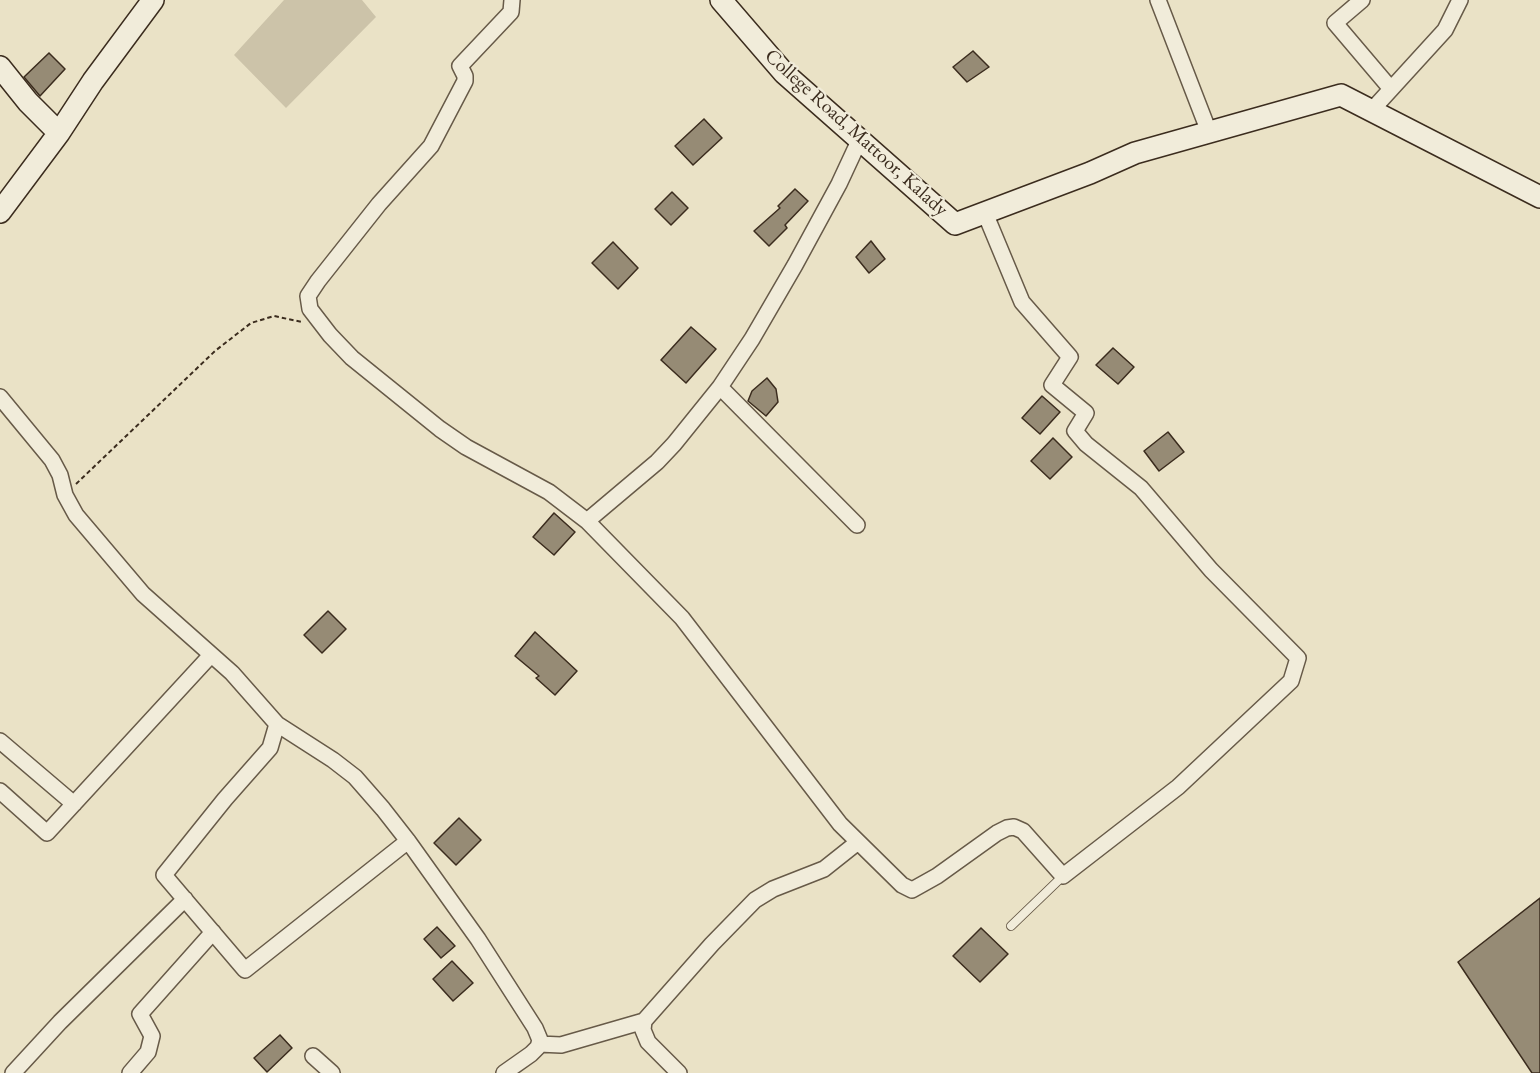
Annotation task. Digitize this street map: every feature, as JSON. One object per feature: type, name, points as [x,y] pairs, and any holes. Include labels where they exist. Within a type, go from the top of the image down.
[{"type":"street","points":[[0,212],[153,0]]},
{"type":"street","points":[[512,0],[511,12],[460,66],[465,81],[431,146],[341,250],[308,296],[308,304],[330,335],[352,358],[425,418],[466,447],[549,492],[587,521],[682,618],[840,824],[902,885],[912,890],[937,876],[997,833],[1014,827],[1023,831],[1063,876],[1178,787],[1290,681],[1298,658],[1211,570],[1141,488],[1086,444],[1075,431],[1086,413],[1052,385],[1070,357],[1022,302],[986,213]]},
{"type":"street","name":"College Road, Mattoor, Kalady","points":[[721,0],[784,73],[955,224],[1090,173],[1135,153],[1341,95],[1540,197]]},
{"type":"street","points":[[1158,0],[1209,132]]},
{"type":"street","points":[[1362,0],[1335,23],[1391,89]]},
{"type":"street","points":[[1372,110],[1445,30],[1460,0]]},
{"type":"street","points":[[0,67],[28,102],[59,133]]},
{"type":"street","points":[[587,521],[657,462],[720,387],[752,339],[789,274],[839,184],[859,141]]},
{"type":"street","points":[[720,387],[857,525]]},
{"type":"street","points":[[0,397],[52,460],[60,475],[65,495],[76,515],[143,594],[236,678],[277,724],[312,745],[355,777],[383,809],[505,979],[535,1028],[539,1044]]},
{"type":"street","points":[[0,791],[47,833],[211,655]]},
{"type":"street","points":[[277,724],[270,748],[225,799],[164,875],[245,970],[408,842]]},
{"type":"street","points":[[0,741],[74,804]]},
{"type":"street","points":[[679,1073],[648,1042],[642,1030],[644,1021],[712,944],[755,900],[773,889],[818,872],[858,842]]},
{"type":"street","points":[[13,1073],[60,1022],[185,899]]},
{"type":"street","points":[[130,1073],[148,1052],[152,1035],[140,1014],[213,932]]},
{"type":"street","points":[[539,1044],[561,1045],[644,1021]]},
{"type":"street","points":[[504,1073],[531,1054],[539,1044]]},
{"type":"street","points":[[313,1056],[333,1073]]},
{"type":"lane","points":[[1011,926],[1063,876]]},
{"type":"path","points":[[65,495],[215,351],[251,323],[274,316],[300,322],[311,320]]},
{"type":"shaded area","points":[[284,0],[362,0],[376,17],[286,108],[234,55]]},
{"type":"building","points":[[973,51],[989,67],[967,82],[953,67]]},
{"type":"building","points":[[49,53],[65,69],[40,96],[24,77]]},
{"type":"building","points":[[704,119],[722,138],[693,165],[675,146]]},
{"type":"building","points":[[795,189],[808,201],[785,225],[787,228],[769,246],[754,231],[780,208],[778,206]]},
{"type":"building","points":[[672,192],[688,208],[671,225],[655,209]]},
{"type":"building","points":[[871,241],[885,259],[869,273],[856,257]]},
{"type":"building","points":[[613,242],[638,268],[618,289],[592,263]]},
{"type":"building","points":[[691,327],[716,349],[686,383],[661,360]]},
{"type":"building","points":[[1113,348],[1134,367],[1118,384],[1096,365]]},
{"type":"building","points":[[767,378],[776,389],[778,402],[766,416],[748,401],[752,391]]},
{"type":"building","points":[[1042,396],[1060,412],[1040,434],[1022,418]]},
{"type":"building","points":[[1168,432],[1184,452],[1159,471],[1144,451]]},
{"type":"building","points":[[1053,438],[1072,457],[1050,479],[1031,461]]},
{"type":"building","points":[[554,513],[575,532],[554,555],[533,537]]},
{"type":"building","points":[[328,611],[346,629],[322,653],[304,635]]},
{"type":"building","points":[[535,632],[577,671],[555,695],[536,678],[539,676],[515,656]]},
{"type":"building","points":[[459,818],[481,840],[456,865],[434,843]]},
{"type":"building","points":[[1540,898],[1540,1073],[1532,1073],[1458,962]]},
{"type":"building","points":[[437,927],[455,946],[441,958],[424,939]]},
{"type":"building","points":[[981,928],[1008,954],[980,982],[953,956]]},
{"type":"building","points":[[452,961],[473,983],[453,1001],[433,979]]},
{"type":"building","points":[[280,1035],[292,1048],[267,1072],[254,1058]]}]
